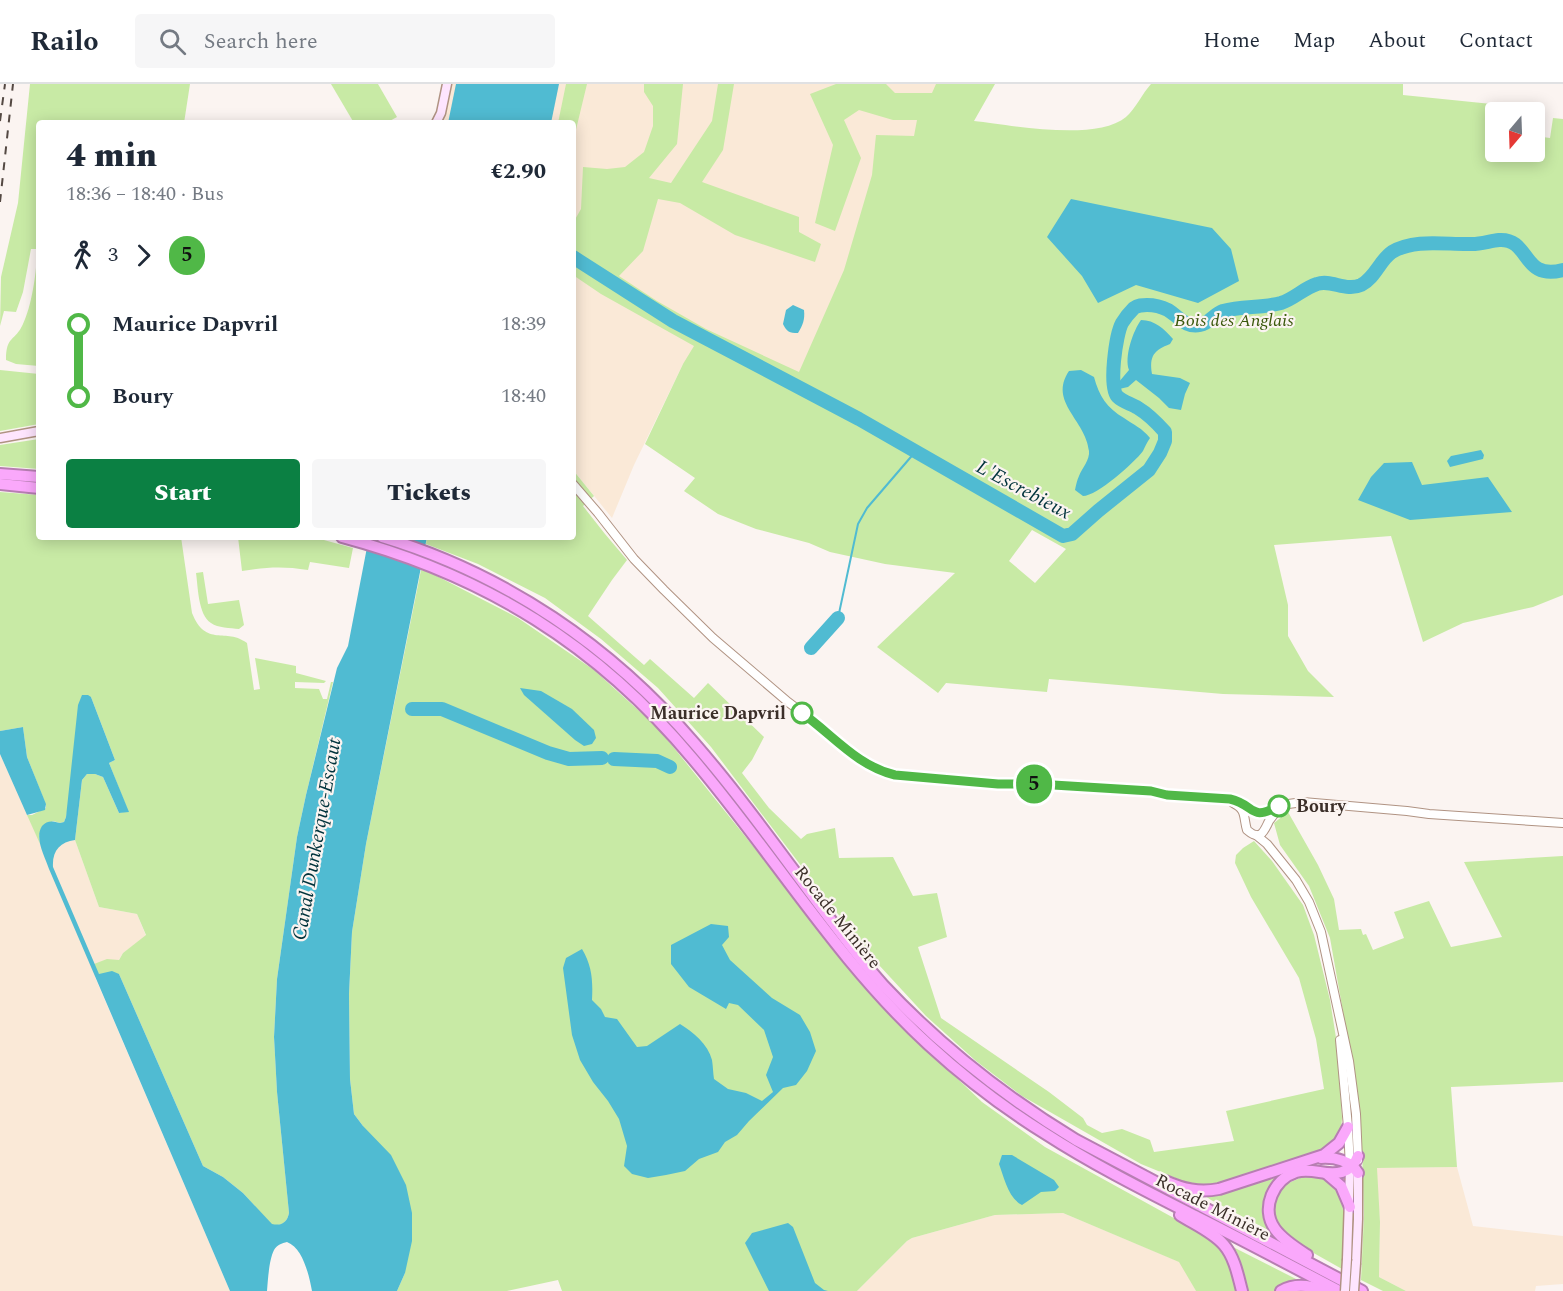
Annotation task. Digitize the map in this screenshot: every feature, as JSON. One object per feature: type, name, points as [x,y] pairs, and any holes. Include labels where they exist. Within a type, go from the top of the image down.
[{"type":"highway","points":[[0,474],[36,477]]},
{"type":"highway","points":[[0,484],[36,488]]},
{"type":"highway","name":"Rocade Minière","points":[[352,540],[472,578],[527,600],[562,622],[605,654],[668,713],[696,744],[853,949],[882,984],[942,1042],[994,1086],[1039,1118],[1340,1286]]},
{"type":"highway","name":"Rocade Minière","points":[[391,540],[421,550],[472,578],[567,639],[610,674],[653,714],[710,779],[840,949],[927,1044],[977,1086],[1077,1153],[1137,1186],[1340,1286],[1362,1291]]},
{"type":"highway","points":[[1101,1154],[1182,1188],[1199,1191],[1219,1189],[1324,1155],[1336,1147],[1348,1127]]},
{"type":"highway","points":[[1315,1159],[1328,1158],[1354,1166]]},
{"type":"highway","points":[[1340,1286],[1275,1229],[1269,1215],[1269,1206],[1276,1186],[1293,1173],[1303,1171],[1333,1174],[1354,1166]]},
{"type":"highway","points":[[1321,1172],[1338,1183],[1350,1207]]},
{"type":"highway","points":[[1137,1186],[1224,1245],[1233,1261],[1242,1291]]},
{"type":"highway","points":[[1281,1291],[1289,1287],[1300,1286],[1314,1287],[1324,1291]]},
{"type":"main road","points":[[438,120],[447,84]]},
{"type":"main road","points":[[0,438],[36,432]]},
{"type":"main road","points":[[1354,1166],[1350,1207],[1354,1291]]},
{"type":"main road","points":[[1345,1291],[1352,1261],[1354,1166]]},
{"type":"street","points":[[576,488],[639,564],[707,633],[850,753],[877,770],[912,777],[998,784],[1151,791],[1167,795],[1236,800],[1266,817],[1273,843],[1306,897],[1317,920],[1325,947],[1336,1005],[1354,1166]]},
{"type":"street","points":[[1219,798],[1238,806],[1245,815],[1248,831],[1268,843],[1287,868]]},
{"type":"street","points":[[1246,822],[1249,815],[1303,802],[1424,814],[1563,823]]},
{"type":"street","points":[[1256,835],[1264,832],[1276,812],[1292,803]]},
{"type":"street","points":[[1336,1005],[1352,1083],[1354,1166]]},
{"type":"shaded area","points":[[449,84],[987,84],[812,378],[683,364],[634,465],[612,518],[576,474],[576,120],[442,120]]},
{"type":"shaded area","points":[[0,754],[40,843],[75,840],[99,907],[137,914],[146,936],[123,953],[112,971],[95,977],[230,1291],[0,1291]]},
{"type":"shaded area","points":[[1457,1167],[1473,1226],[1563,1236],[1563,1284],[1536,1286],[1535,1291],[1406,1291],[1379,1277],[1380,1222],[1376,1168]]},
{"type":"shaded area","points":[[1063,1213],[1180,1262],[1196,1291],[857,1291],[912,1238],[995,1215]]},
{"type":"green space","points":[[30,84],[190,84],[184,120],[36,120],[36,249],[31,249],[23,292],[16,312],[4,311],[0,326],[1,277],[18,203]]},
{"type":"green space","points":[[331,84],[378,84],[397,117],[392,120],[352,120]]},
{"type":"green space","points":[[566,84],[587,84],[576,130],[576,120],[559,120]]},
{"type":"green space","name":"Bois des Anglais","points":[[644,84],[683,84],[677,144],[649,178],[671,183],[712,121],[718,84],[734,84],[723,150],[702,182],[799,217],[799,232],[821,244],[815,262],[735,235],[680,203],[658,199],[643,251],[619,276],[706,329],[799,372],[844,270],[872,175],[876,135],[914,136],[917,120],[893,120],[859,110],[844,120],[861,158],[835,231],[815,223],[833,145],[810,94],[836,84],[886,84],[895,93],[932,93],[936,84],[995,84],[974,121],[1030,128],[1074,130],[1112,125],[1126,117],[1151,84],[1403,84],[1403,95],[1485,103],[1485,162],[1545,162],[1545,137],[1550,138],[1553,118],[1563,119],[1563,595],[1533,607],[1463,623],[1423,642],[1391,536],[1274,545],[1288,605],[1288,636],[1308,671],[1334,697],[1223,694],[1049,679],[1047,692],[946,683],[938,693],[877,647],[955,573],[885,564],[830,552],[809,543],[756,529],[718,514],[684,491],[695,478],[645,444],[694,346],[601,294],[576,277],[576,218],[581,209],[583,167],[607,169],[625,167],[644,152],[653,126],[653,106],[644,92]],"holes":[[[1032,530],[1066,549],[1035,583],[1009,561]]]},
{"type":"green space","points":[[36,263],[36,366],[16,364],[6,360],[6,352],[9,342],[20,330],[26,316]]},
{"type":"green space","points":[[0,370],[36,374],[36,425],[0,431]]},
{"type":"green space","points":[[36,439],[36,469],[0,466],[0,445]]},
{"type":"green space","points":[[576,474],[594,496],[583,506],[627,560],[588,616],[644,665],[650,659],[694,698],[708,683],[764,737],[742,773],[769,808],[801,839],[807,834],[835,828],[839,858],[893,857],[913,896],[937,893],[947,937],[918,947],[941,1018],[1049,1092],[1083,1118],[1087,1125],[1102,1133],[1122,1129],[1150,1140],[1154,1152],[1234,1141],[1226,1111],[1324,1089],[1316,1039],[1299,978],[1251,897],[1235,863],[1236,855],[1254,841],[1272,861],[1303,905],[1314,935],[1330,1000],[1337,1044],[1342,1118],[1341,1132],[1336,1141],[1317,1152],[1273,1165],[1276,1175],[1286,1184],[1305,1176],[1323,1178],[1336,1189],[1344,1206],[1342,1269],[1303,1247],[1283,1229],[1270,1231],[1211,1200],[1185,1182],[1141,1164],[1022,1096],[976,1061],[926,1016],[878,964],[711,747],[658,688],[601,639],[545,598],[478,564],[426,544],[427,540],[576,540]]},
{"type":"green space","points":[[0,492],[36,495],[36,540],[181,540],[192,613],[198,624],[210,634],[232,636],[247,643],[254,690],[260,689],[255,658],[296,666],[296,673],[326,681],[324,683],[295,682],[295,688],[319,689],[323,699],[327,699],[331,682],[333,682],[297,837],[277,979],[274,1037],[289,1213],[287,1219],[281,1224],[272,1225],[243,1193],[223,1177],[203,1166],[119,974],[99,975],[94,964],[107,959],[119,960],[123,953],[146,935],[137,914],[99,907],[75,840],[82,780],[87,774],[103,777],[119,813],[128,811],[109,763],[115,760],[91,697],[66,817],[64,822],[53,821],[39,835],[40,844],[27,815],[46,808],[46,805],[27,757],[23,727],[0,731]]},
{"type":"green space","points":[[238,540],[324,540],[353,548],[349,568],[310,562],[308,570],[275,568],[242,571]]},
{"type":"green space","points":[[421,570],[518,618],[594,670],[658,728],[885,1010],[982,1102],[1045,1147],[1201,1233],[1219,1247],[1233,1247],[1298,1280],[1304,1291],[1196,1291],[1179,1262],[1063,1213],[995,1215],[912,1238],[857,1291],[562,1291],[558,1280],[507,1291],[397,1291],[405,1273],[363,1126],[354,1114],[350,1079],[349,994],[352,932],[366,844]]},
{"type":"green space","points":[[203,572],[208,604],[239,600],[244,625],[239,629],[217,626],[203,614],[196,573]]},
{"type":"green space","points":[[1288,812],[1334,899],[1339,930],[1361,929],[1363,935],[1366,934],[1373,950],[1404,938],[1394,912],[1429,901],[1451,947],[1502,937],[1464,862],[1563,856],[1563,1082],[1451,1087],[1457,1167],[1377,1168],[1380,1222],[1379,1277],[1406,1291],[1383,1291],[1361,1280],[1364,1215],[1357,1091],[1330,938],[1309,886],[1280,845],[1274,823]]},
{"type":"water","points":[[456,84],[559,84],[552,120],[449,120]]},
{"type":"water","points":[[1071,199],[1212,228],[1231,249],[1239,281],[1198,303],[1136,285],[1098,303],[1082,276],[1047,237]]},
{"type":"water","points":[[793,305],[804,310],[803,322],[798,333],[789,332],[783,324],[786,310]]},
{"type":"water","points":[[1141,320],[1155,323],[1173,339],[1170,344],[1156,351],[1152,358],[1151,368],[1152,374],[1180,378],[1190,383],[1181,410],[1169,408],[1136,380],[1128,387],[1119,389],[1118,383],[1129,370],[1130,344]]},
{"type":"water","points":[[1081,370],[1094,377],[1098,390],[1108,406],[1150,438],[1143,451],[1124,471],[1097,491],[1083,496],[1075,490],[1089,451],[1082,430],[1065,402],[1063,392],[1069,371]]},
{"type":"water","points":[[1481,450],[1484,455],[1483,459],[1450,467],[1447,461],[1451,456]]},
{"type":"water","points":[[1412,462],[1422,485],[1488,477],[1512,512],[1410,520],[1358,500],[1371,477],[1384,463]]},
{"type":"water","name":"Canal Dunkerque-Escaut","points":[[368,540],[426,540],[366,844],[352,932],[349,994],[350,1079],[354,1114],[391,1155],[406,1185],[412,1213],[412,1241],[405,1273],[397,1291],[312,1291],[301,1256],[293,1245],[287,1242],[277,1247],[272,1254],[267,1291],[230,1291],[49,869],[39,836],[42,826],[46,823],[64,822],[66,817],[78,705],[82,695],[88,695],[91,697],[115,760],[109,763],[129,812],[119,813],[103,777],[87,774],[82,780],[75,840],[58,848],[54,856],[53,867],[99,974],[112,971],[119,974],[203,1166],[223,1177],[243,1193],[272,1224],[283,1223],[289,1213],[274,1037],[277,979],[297,837],[337,668],[348,646]]},
{"type":"water","points":[[520,688],[541,691],[572,709],[594,730],[596,738],[592,744],[584,746],[575,740],[524,695]]},
{"type":"water","points":[[23,727],[27,757],[46,804],[45,810],[27,815],[0,754],[0,731]]},
{"type":"water","points":[[711,924],[728,926],[729,937],[722,945],[730,960],[772,998],[800,1015],[810,1032],[816,1051],[807,1071],[796,1085],[783,1088],[737,1135],[725,1142],[718,1152],[699,1159],[685,1171],[648,1178],[632,1174],[624,1166],[627,1146],[619,1119],[580,1060],[572,1035],[563,968],[566,958],[582,949],[591,973],[592,1000],[605,1017],[617,1019],[637,1047],[647,1046],[680,1024],[704,1044],[712,1060],[714,1079],[728,1089],[746,1093],[762,1101],[773,1092],[766,1075],[773,1057],[764,1030],[738,1005],[729,1003],[726,1009],[689,987],[671,964],[671,945]]},
{"type":"water","points":[[1002,1155],[1012,1155],[1054,1180],[1059,1187],[1055,1191],[1041,1192],[1022,1205],[1017,1202],[1007,1187],[999,1164]]},
{"type":"water","points":[[788,1223],[793,1227],[815,1283],[828,1291],[769,1291],[745,1243],[752,1233]]},
{"type":"waterway","name":"L'Escrebieux","points":[[576,259],[673,321],[859,419],[1063,536],[1072,534],[1149,470],[1165,441],[1165,432],[1156,422],[1142,410],[1120,399],[1115,392],[1113,373],[1117,338],[1122,323],[1136,307],[1140,305],[1161,307],[1191,325],[1200,325],[1223,311],[1281,303],[1317,284],[1328,283],[1350,287],[1361,285],[1392,252],[1411,245],[1431,243],[1479,244],[1499,240],[1509,241],[1517,245],[1540,270],[1550,272],[1563,270]]},
{"type":"waterway","points":[[838,618],[858,524],[867,508],[916,451]]},
{"type":"waterway","points":[[811,648],[838,618]]},
{"type":"waterway","points":[[412,709],[442,709],[548,753],[569,759],[602,758]]},
{"type":"waterway","points":[[614,759],[657,761],[670,767]]},
{"type":"railway","points":[[0,121],[5,84]]},
{"type":"railway","points":[[0,202],[13,84]]},
{"type":"bus line","name":"5","points":[[802,713],[850,753],[884,773],[998,784],[1151,791],[1167,795],[1230,799],[1239,801],[1255,813],[1264,813],[1279,806]]},
{"type":"place","name":"Maurice Dapvril","points":[[802,713]]},
{"type":"place","name":"Boury","points":[[1279,806]]}]
